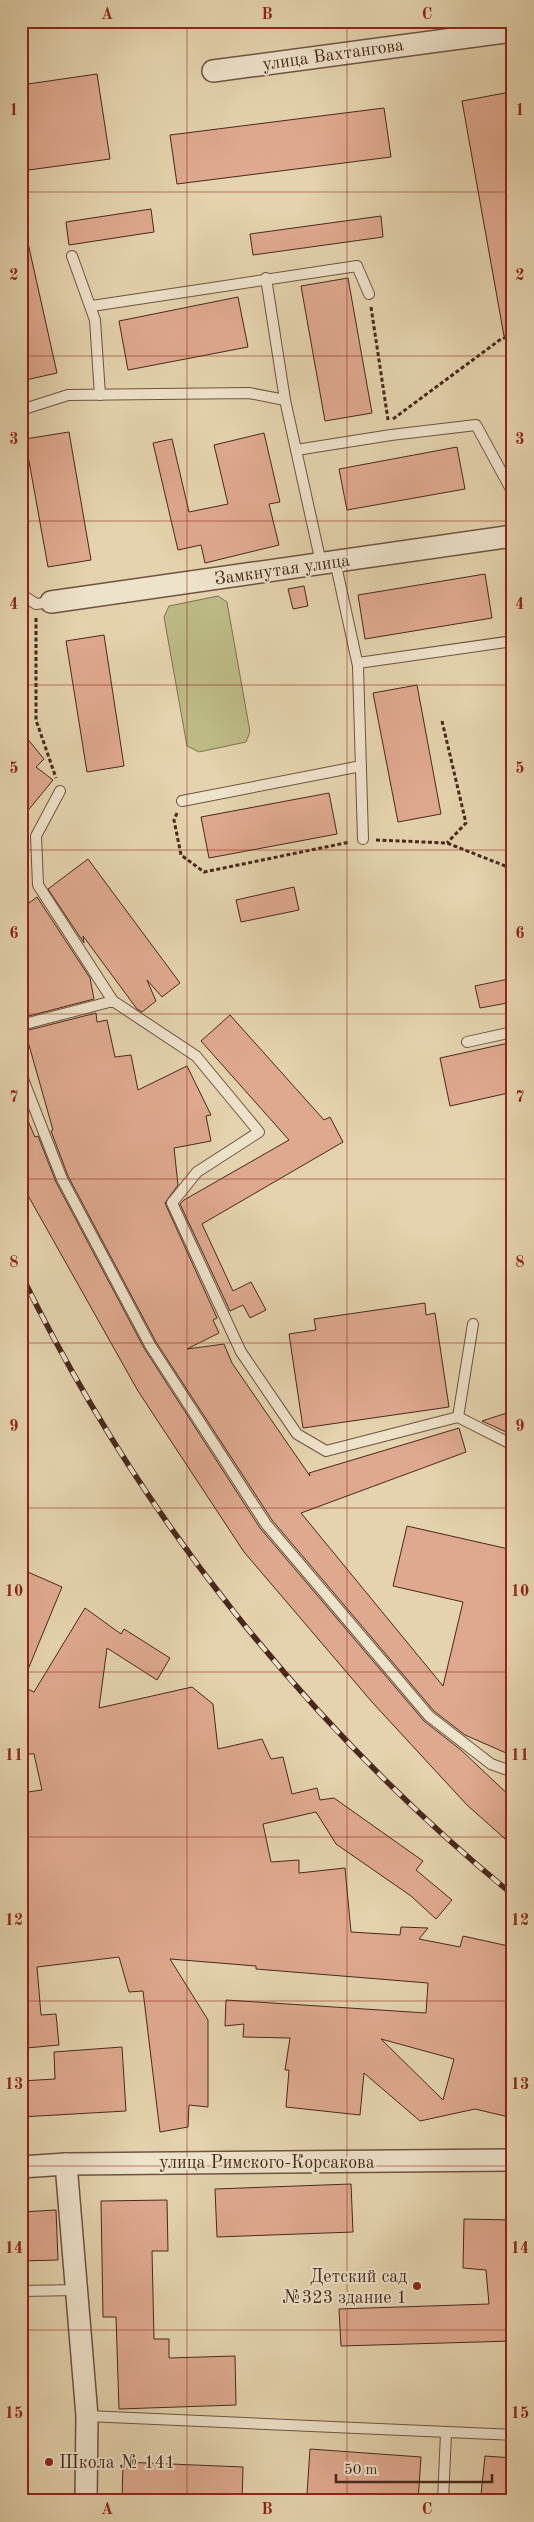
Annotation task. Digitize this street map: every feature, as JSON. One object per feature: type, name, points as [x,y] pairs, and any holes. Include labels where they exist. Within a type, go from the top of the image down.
[{"type":"street","name":"улица Вахтангова","points":[[213,71],[513,31]]},
{"type":"street","name":"Замкнутая улица","points":[[43,603],[513,536]]},
{"type":"street","name":"улица Римского-Корсакова","points":[[21,2167],[66,2164],[513,2160]]},
{"type":"street","points":[[66,2164],[87,2416],[86,2501]]},
{"type":"lane","points":[[72,256],[96,320],[100,395]]},
{"type":"lane","points":[[92,306],[266,278],[357,266],[370,294]]},
{"type":"lane","points":[[266,278],[285,400],[296,450],[358,663],[363,839]]},
{"type":"lane","points":[[21,410],[68,395],[249,393],[285,400]]},
{"type":"lane","points":[[296,450],[390,434],[476,425],[513,493]]},
{"type":"lane","points":[[21,594],[43,603]]},
{"type":"lane","points":[[358,663],[513,641]]},
{"type":"lane","points":[[182,800],[361,766]]},
{"type":"lane","points":[[60,791],[36,836],[38,885],[113,1000],[196,1056],[259,1132],[197,1172],[172,1203],[241,1352],[298,1434],[326,1450],[458,1417],[513,1445]]},
{"type":"lane","points":[[21,1025],[113,1000]]},
{"type":"lane","points":[[467,1042],[513,1032]]},
{"type":"lane","points":[[21,1074],[62,1179],[150,1345],[266,1524],[429,1716],[491,1764],[513,1772]]},
{"type":"lane","points":[[458,1417],[473,1324]]},
{"type":"lane","points":[[21,2291],[78,2290]]},
{"type":"lane","points":[[87,2416],[513,2435]]},
{"type":"lane","points":[[443,2501],[446,2433]]},
{"type":"path","points":[[370,294],[390,434]]},
{"type":"path","points":[[389,422],[501,339],[513,335]]},
{"type":"path","points":[[43,603],[36,720],[60,791]]},
{"type":"path","points":[[442,721],[466,823],[447,843]]},
{"type":"path","points":[[182,800],[174,820],[181,855],[204,872],[363,839],[447,843],[513,870]]},
{"type":"shaded area","points":[[218,596],[227,602],[250,732],[246,742],[199,752],[187,746],[164,617],[169,606]]},
{"type":"building","points":[[97,74],[110,159],[21,171],[21,85]]},
{"type":"building","points":[[510,92],[513,108],[513,335],[504,336],[462,101]]},
{"type":"building","points":[[384,108],[391,157],[177,184],[170,135]]},
{"type":"building","points":[[151,209],[154,232],[69,245],[66,222]]},
{"type":"building","points":[[381,216],[383,237],[253,255],[250,234]]},
{"type":"building","points":[[28,243],[57,373],[21,381],[21,244]]},
{"type":"building","points":[[348,278],[372,413],[325,421],[301,286]]},
{"type":"building","points":[[238,297],[248,347],[128,370],[119,321]]},
{"type":"building","points":[[69,432],[91,560],[48,567],[25,439]]},
{"type":"building","points":[[264,433],[280,502],[269,504],[279,545],[205,563],[201,545],[178,550],[153,443],[172,439],[189,512],[228,504],[214,445]]},
{"type":"building","points":[[457,447],[465,489],[347,510],[339,469]]},
{"type":"building","points":[[485,574],[492,618],[365,639],[358,595]]},
{"type":"building","points":[[304,586],[308,606],[293,609],[288,589]]},
{"type":"building","points":[[104,635],[124,766],[87,772],[66,641]]},
{"type":"building","points":[[417,685],[441,814],[398,822],[373,693]]},
{"type":"building","points":[[21,731],[44,759],[36,767],[53,780],[21,819]]},
{"type":"building","points":[[329,793],[337,834],[209,858],[201,817]]},
{"type":"building","points":[[88,859],[180,983],[162,997],[147,980],[156,1001],[142,1012],[137,1009],[83,936],[84,943],[48,889]]},
{"type":"building","points":[[294,887],[299,910],[241,922],[236,900]]},
{"type":"building","points":[[37,897],[90,978],[94,999],[21,1018],[21,909]]},
{"type":"building","points":[[513,978],[513,1002],[480,1008],[475,986]]},
{"type":"building","points":[[96,1013],[97,1022],[107,1020],[115,1057],[131,1055],[138,1090],[187,1066],[211,1115],[206,1116],[211,1141],[174,1148],[178,1185],[165,1203],[217,1318],[213,1320],[219,1333],[187,1349],[224,1344],[232,1363],[310,1476],[309,1473],[459,1428],[466,1452],[301,1513],[443,1686],[463,1602],[393,1586],[407,1526],[513,1550],[513,1756],[465,1735],[434,1711],[272,1520],[156,1342],[68,1176],[51,1131],[53,1130],[25,1031]]},
{"type":"building","points":[[230,1015],[324,1120],[330,1117],[343,1142],[202,1224],[233,1291],[251,1282],[266,1310],[250,1318],[243,1305],[230,1311],[180,1204],[289,1140],[201,1041]]},
{"type":"building","points":[[513,1042],[513,1092],[450,1106],[440,1058]]},
{"type":"building","points":[[21,1105],[35,1137],[38,1136],[56,1182],[144,1348],[260,1528],[424,1721],[461,1750],[513,1799],[513,1846],[467,1805],[372,1702],[244,1552],[138,1391],[21,1183]]},
{"type":"building","points":[[425,1303],[426,1315],[435,1313],[449,1407],[303,1428],[289,1334],[316,1330],[314,1319]]},
{"type":"building","points":[[513,1411],[513,1435],[482,1421]]},
{"type":"building","points":[[21,1569],[62,1587],[22,1684],[21,1684]]},
{"type":"building","points":[[85,1608],[121,1634],[124,1629],[170,1658],[157,1680],[107,1648],[99,1708],[192,1687],[213,1704],[218,1749],[262,1739],[271,1759],[283,1757],[292,1794],[317,1788],[320,1800],[334,1798],[423,1861],[416,1870],[452,1900],[436,1919],[411,1896],[336,1844],[316,1812],[263,1824],[271,1862],[299,1860],[299,1873],[345,1868],[351,1932],[400,1935],[401,1927],[428,1928],[419,1939],[460,1947],[463,1936],[513,1947],[513,2118],[475,2109],[420,2121],[364,2073],[360,2115],[286,2107],[289,2070],[285,2070],[290,2038],[243,2037],[244,2024],[225,2026],[226,2000],[426,2013],[428,1983],[256,1969],[256,1966],[170,1959],[208,2020],[208,2107],[189,2105],[188,2127],[160,2132],[143,1991],[129,1992],[119,1957],[37,1967],[41,2015],[56,2014],[59,2045],[26,2048],[21,2011],[21,1793],[42,1790],[34,1754],[21,1754],[21,1686],[34,1692]],"holes":[[[381,2039],[454,2059],[443,2100]]]},
{"type":"building","points":[[122,2047],[126,2111],[21,2117],[21,2081],[55,2079],[54,2052]]},
{"type":"building","points":[[351,2184],[353,2232],[217,2237],[215,2189]]},
{"type":"building","points":[[167,2200],[168,2251],[152,2251],[154,2339],[169,2339],[169,2358],[235,2356],[236,2405],[119,2409],[116,2317],[103,2317],[101,2201]]},
{"type":"building","points":[[56,2210],[58,2260],[21,2261],[21,2212]]},
{"type":"building","points":[[464,2219],[513,2220],[513,2341],[341,2346],[339,2309],[489,2304],[486,2270],[463,2268]]},
{"type":"building","points":[[310,2449],[421,2457],[418,2501],[307,2494]]},
{"type":"building","points":[[485,2456],[513,2458],[513,2497],[481,2495]]},
{"type":"building","points":[[123,2462],[243,2467],[242,2501],[122,2501]]},
{"type":"railway","points":[[21,1274],[67,1363],[118,1449],[174,1532],[234,1611],[298,1688],[366,1761],[438,1830],[513,1895]]},
{"type":"place","name":"Детский сад №323 здание 1","points":[[417,2286]]},
{"type":"place","name":"Школа № 141","points":[[49,2462]]}]
